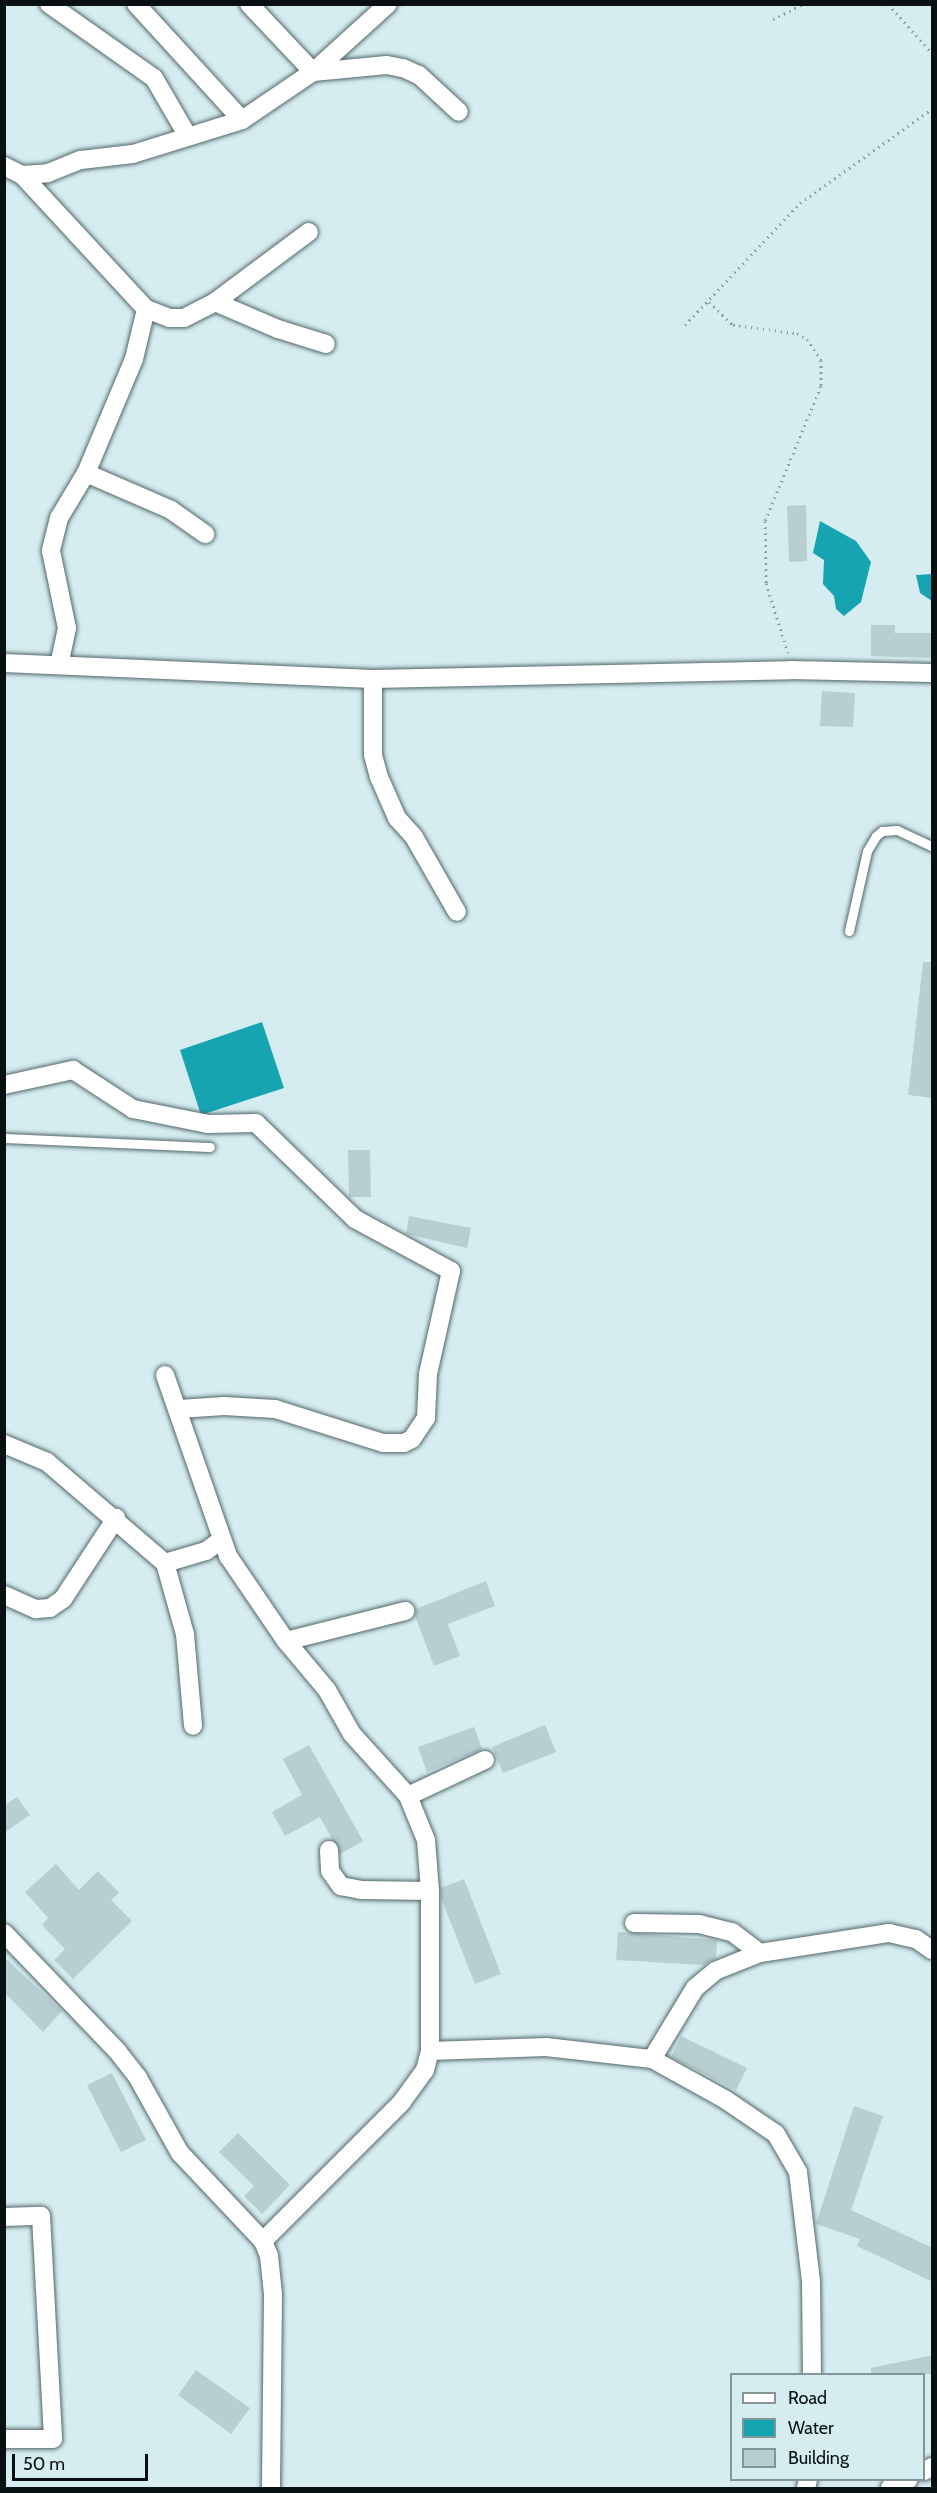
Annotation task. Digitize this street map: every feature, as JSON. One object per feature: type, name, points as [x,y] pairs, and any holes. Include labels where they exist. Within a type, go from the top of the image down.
[{"type":"street","points":[[49,4],[154,78],[187,135]]},
{"type":"street","points":[[136,4],[242,120]]},
{"type":"street","points":[[249,4],[313,72]]},
{"type":"street","points":[[22,175],[48,173],[81,160],[133,154],[187,135],[219,130],[242,120],[313,72],[376,9]]},
{"type":"street","points":[[313,72],[387,65],[404,68],[419,75],[459,112]]},
{"type":"street","points":[[4,166],[22,175],[147,309],[179,319],[215,302],[309,232]]},
{"type":"street","points":[[215,302],[278,329],[326,344]]},
{"type":"street","points":[[60,663],[67,616],[51,551],[58,518],[86,473],[134,359],[147,309]]},
{"type":"street","points":[[86,473],[171,510],[205,534]]},
{"type":"street","points":[[4,663],[60,663],[373,679],[790,670],[933,673]]},
{"type":"street","points":[[373,679],[372,754],[379,777],[397,818],[414,837],[457,912]]},
{"type":"street","points":[[4,1085],[73,1070],[133,1109],[208,1124],[256,1124],[355,1219],[451,1271],[428,1374],[426,1418],[412,1439],[404,1443],[383,1443],[275,1409],[224,1406],[179,1409]]},
{"type":"street","points":[[165,1375],[179,1409],[220,1541],[237,1573],[286,1641],[327,1690],[352,1734],[408,1796],[426,1840],[430,1890],[430,2051],[425,2070],[402,2102],[263,2241]]},
{"type":"street","points":[[4,1444],[47,1462],[116,1518],[165,1563],[185,1634],[193,1726]]},
{"type":"street","points":[[4,1595],[36,1609],[50,1608],[63,1599],[116,1518]]},
{"type":"street","points":[[165,1563],[206,1551],[220,1541]]},
{"type":"street","points":[[286,1641],[405,1611]]},
{"type":"street","points":[[408,1796],[484,1760]]},
{"type":"street","points":[[328,1850],[332,1877],[340,1886],[362,1890],[430,1890]]},
{"type":"street","points":[[634,1923],[699,1924],[732,1932],[760,1953]]},
{"type":"street","points":[[4,1933],[118,2052],[138,2078],[180,2153],[263,2241],[269,2256],[273,2295],[271,2488]]},
{"type":"street","points":[[652,2059],[695,1988],[715,1971],[760,1953],[889,1933],[916,1939],[933,1950]]},
{"type":"street","points":[[430,2051],[546,2047],[652,2059],[726,2100],[776,2134],[798,2172],[811,2281],[812,2373]]},
{"type":"street","points":[[4,2217],[41,2216],[53,2439],[4,2439]]},
{"type":"street","points":[[890,2488],[906,2481]]},
{"type":"lane","points":[[849,931],[867,851],[876,836],[882,831],[897,830],[933,846]]},
{"type":"lane","points":[[4,1138],[210,1147]]},
{"type":"path","points":[[773,19],[804,4]]},
{"type":"path","points":[[888,4],[933,53]]},
{"type":"path","points":[[685,325],[800,203],[933,110]]},
{"type":"path","points":[[709,302],[733,325],[797,333],[807,339],[821,360],[821,386],[765,521],[766,583],[790,670]]},
{"type":"water","points":[[820,521],[856,541],[871,562],[861,602],[844,616],[836,609],[834,596],[823,584],[824,560],[813,553]]},
{"type":"water","points":[[932,574],[932,601],[920,593],[916,575]]},
{"type":"water","points":[[262,1022],[284,1088],[201,1115],[180,1050]]},
{"type":"building","points":[[806,505],[807,561],[789,562],[787,506]]},
{"type":"building","points":[[871,625],[895,625],[895,633],[933,633],[933,658],[871,656]]},
{"type":"building","points":[[822,691],[855,693],[853,727],[820,726]]},
{"type":"building","points":[[923,962],[933,962],[933,1098],[908,1095]]},
{"type":"building","points":[[348,1150],[370,1150],[371,1197],[349,1197]]},
{"type":"building","points":[[409,1216],[471,1228],[467,1248],[406,1234]]},
{"type":"building","points":[[486,1581],[495,1606],[448,1624],[460,1656],[434,1666],[415,1616],[416,1609]]},
{"type":"building","points":[[545,1725],[556,1752],[503,1773],[492,1747]]},
{"type":"building","points":[[474,1727],[482,1749],[427,1772],[418,1747]]},
{"type":"building","points":[[309,1745],[363,1841],[340,1854],[320,1817],[285,1836],[272,1812],[302,1795],[283,1759]]},
{"type":"building","points":[[17,1797],[30,1815],[4,1833],[4,1806]]},
{"type":"building","points":[[56,1864],[79,1890],[98,1871],[119,1893],[111,1900],[132,1921],[73,1979],[54,1960],[65,1949],[42,1925],[48,1918],[25,1892]]},
{"type":"building","points":[[464,1879],[501,1974],[475,1984],[441,1898],[441,1888]]},
{"type":"building","points":[[618,1932],[717,1940],[716,1958],[704,1965],[616,1960]]},
{"type":"building","points":[[4,1957],[62,2011],[43,2032],[4,1992]]},
{"type":"building","points":[[681,2036],[747,2068],[736,2090],[671,2057]]},
{"type":"building","points":[[112,2073],[146,2140],[121,2152],[87,2085]]},
{"type":"building","points":[[854,2106],[883,2116],[851,2210],[933,2248],[933,2282],[857,2246],[860,2239],[816,2224]]},
{"type":"building","points":[[238,2133],[290,2185],[262,2214],[244,2196],[254,2186],[219,2152]]},
{"type":"building","points":[[933,2355],[933,2374],[871,2373],[871,2368]]},
{"type":"building","points":[[196,2370],[250,2408],[231,2434],[178,2395]]}]
